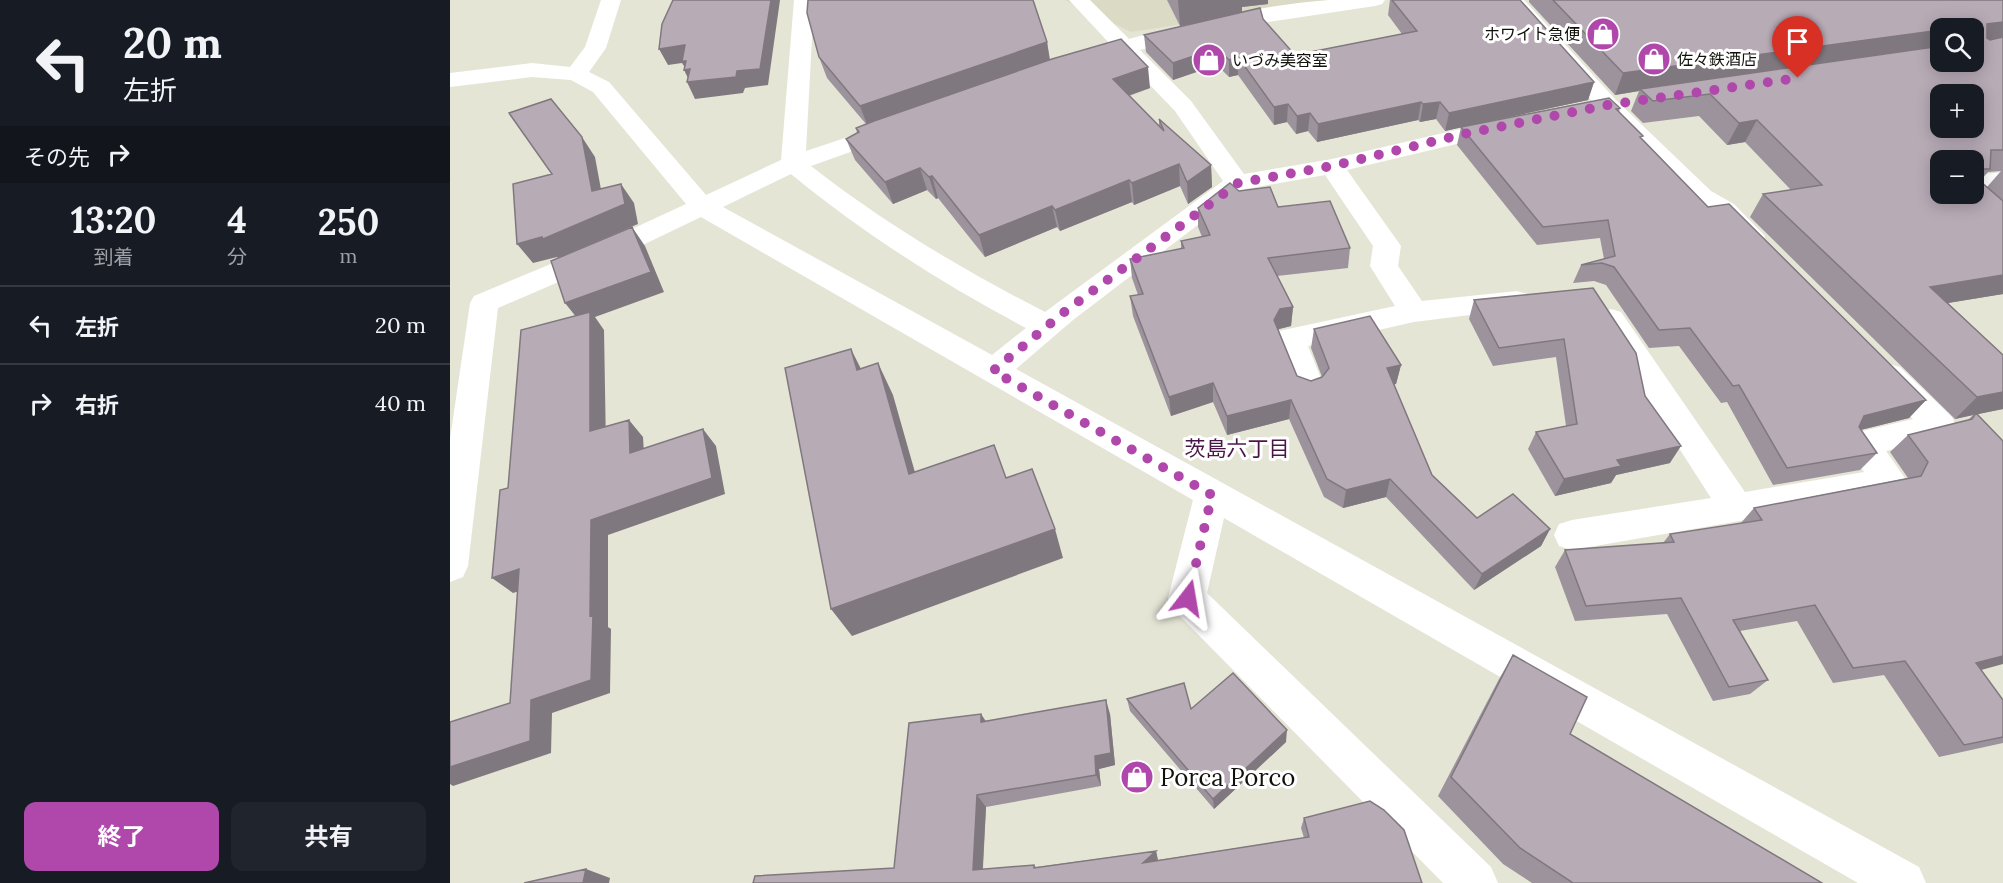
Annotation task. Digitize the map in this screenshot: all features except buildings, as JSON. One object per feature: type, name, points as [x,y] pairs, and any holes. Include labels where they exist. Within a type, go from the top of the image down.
[{"type":"street","points":[[576,74],[595,48],[611,0]]},
{"type":"street","points":[[793,164],[804,0]]},
{"type":"street","points":[[1080,0],[1183,106],[1238,183]]},
{"type":"street","points":[[1069,66],[1124,46],[1289,5],[1375,0]]},
{"type":"street","points":[[1513,0],[1609,105],[1702,197],[1725,210],[1775,260]]},
{"type":"street","points":[[450,80],[532,70],[576,74],[601,87],[703,207],[1903,883]]},
{"type":"street","points":[[450,566],[484,303],[616,247],[793,164],[914,121]]},
{"type":"street","points":[[993,371],[1047,326],[1238,183],[1332,166],[1464,134],[1530,121]]},
{"type":"street","points":[[793,164],[836,199],[933,262],[997,301],[1047,326]]},
{"type":"street","points":[[1332,166],[1387,246],[1384,266],[1414,312]]},
{"type":"street","points":[[1984,182],[2003,180]]},
{"type":"street","points":[[1594,293],[1737,508]]},
{"type":"street","points":[[1308,386],[1290,339],[1414,312],[1549,298]]},
{"type":"street","points":[[1572,536],[1890,481],[1862,443],[1940,426],[1874,360]]},
{"type":"street","points":[[1212,495],[1188,598],[1475,883]]},
{"type":"shaded area","points":[[1065,0],[1343,0],[1131,32]]},
{"type":"place","name":"ホワイト急便","points":[[1603,34]]},
{"type":"place","name":"佐々鉄酒店","points":[[1654,59]]},
{"type":"place","name":"いづみ美容室","points":[[1209,60]]},
{"type":"place","name":"Porca Porco","points":[[1137,777]]},
{"type":"district","name":"茨島六丁目","points":[[1237,448]]},
{"type":"route","points":[[1188,598],[1212,495],[993,371],[1063,313],[1238,183],[1332,166],[1464,134],[1608,105],[1798,78]]}]
